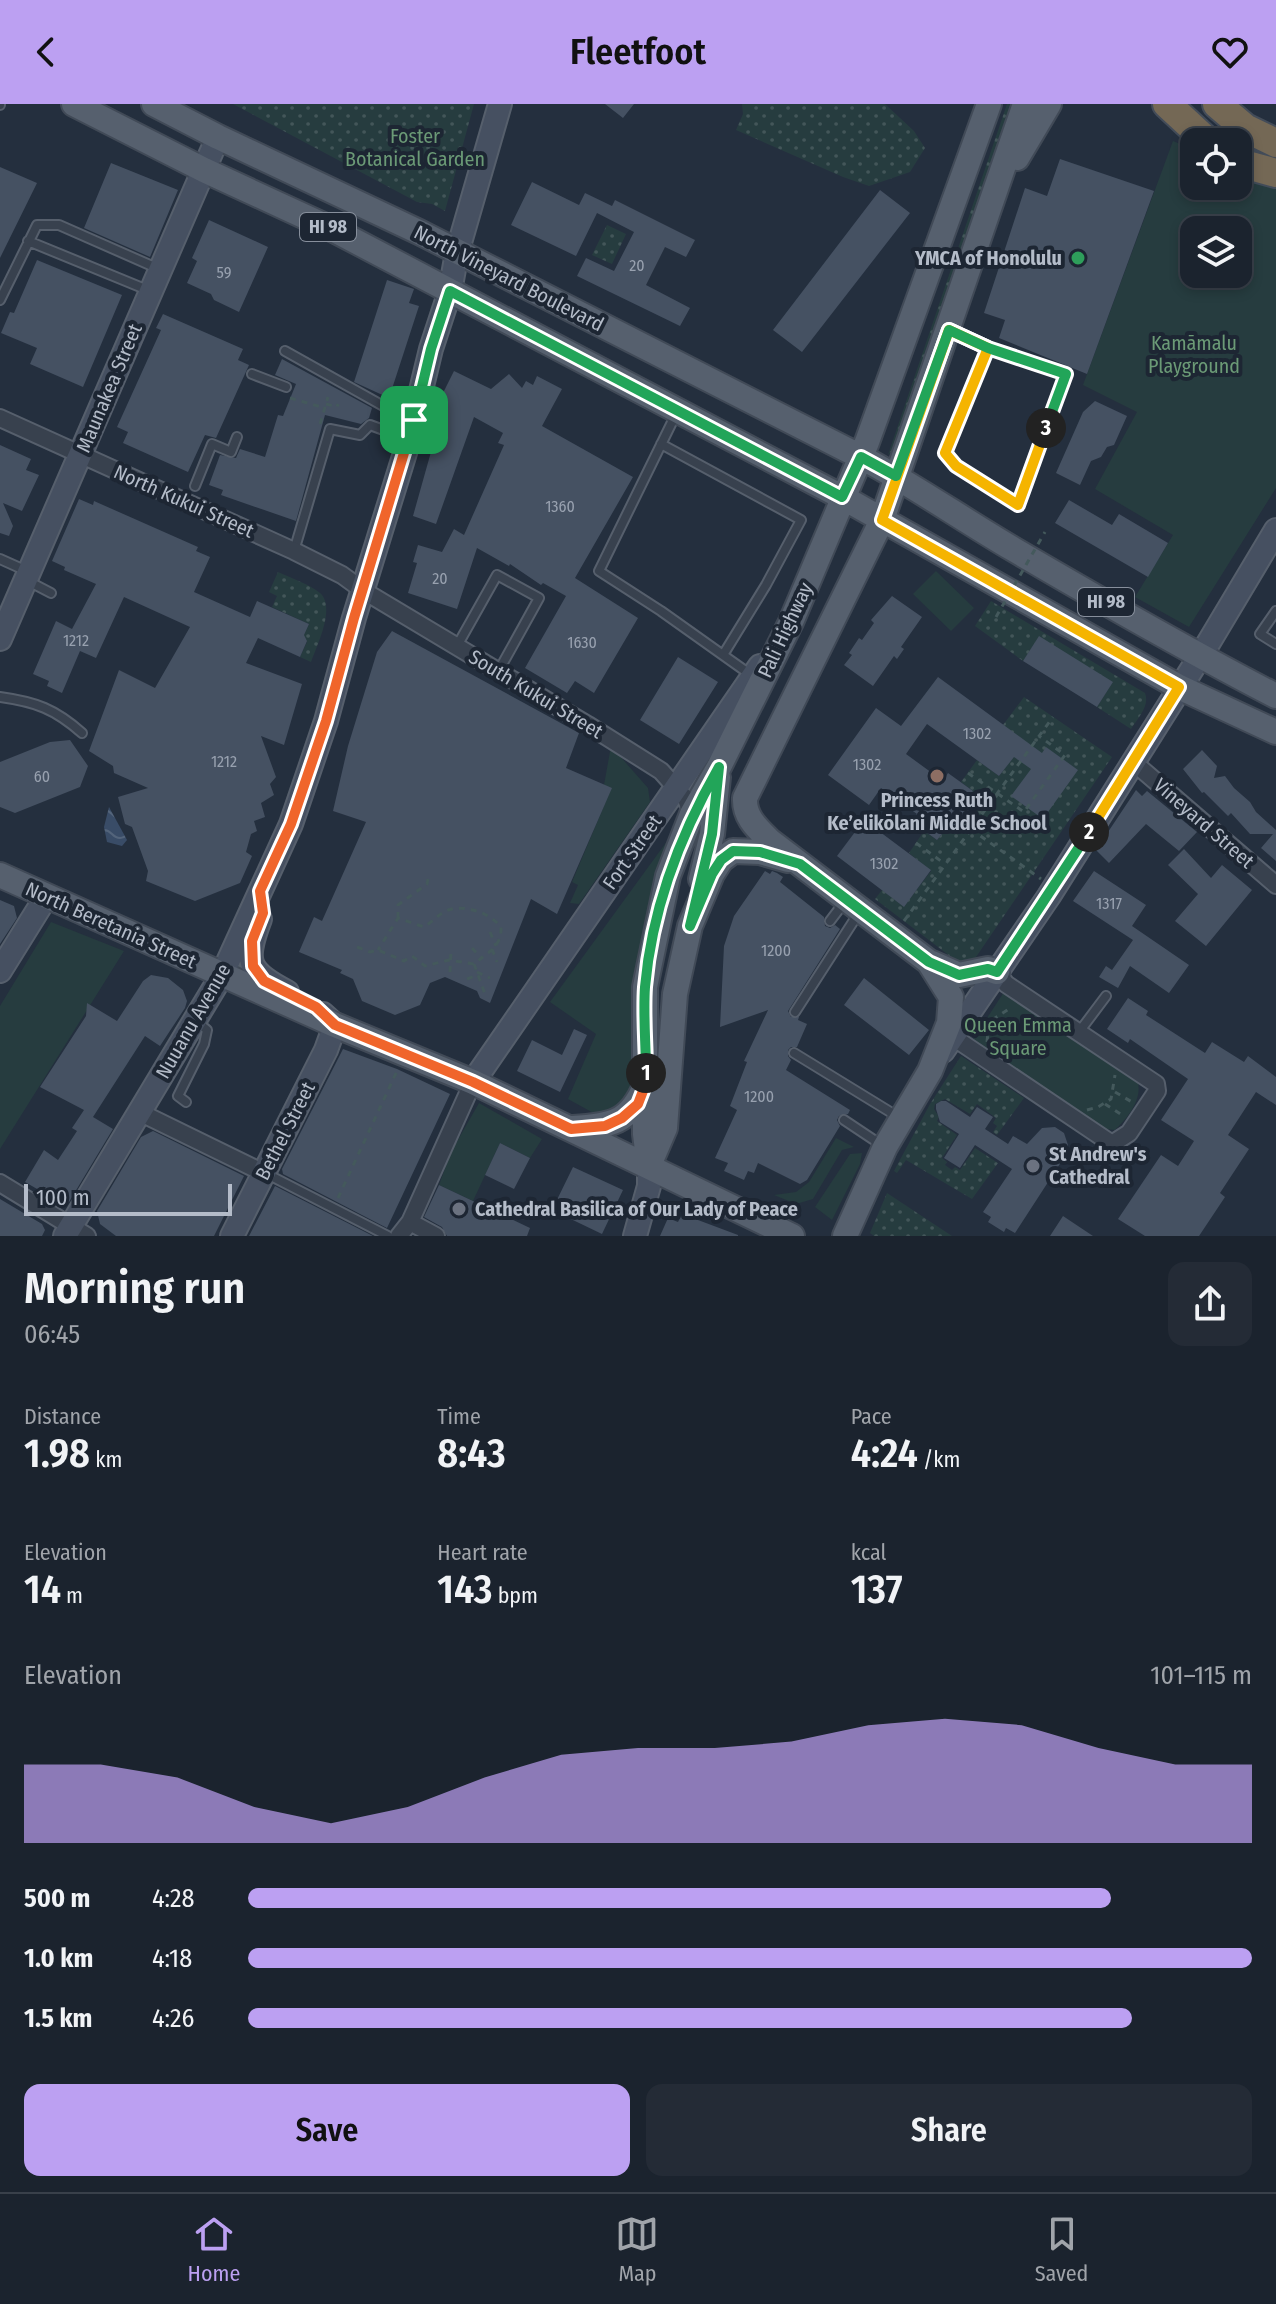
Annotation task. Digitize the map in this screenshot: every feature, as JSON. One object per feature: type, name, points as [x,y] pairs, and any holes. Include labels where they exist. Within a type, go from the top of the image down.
[{"type":"highway","points":[[1167,104],[1193,128]]},
{"type":"highway","points":[[1217,104],[1245,128],[1276,143]]},
{"type":"highway","points":[[1252,166],[1276,173]]},
{"type":"main road","name":"North Vineyard Boulevard","points":[[74,104],[204,170],[299,212],[842,497]]},
{"type":"main road","name":"North Vineyard Boulevard","points":[[154,104],[419,232],[861,457]]},
{"type":"main road","name":"Nuuanu Avenue","points":[[74,1233],[139,1112],[222,975],[301,797],[411,430],[500,104]]},
{"type":"main road","name":"Pali Highway","points":[[649,1166],[645,1134],[645,987],[668,876],[692,814],[719,767],[791,622],[861,457],[989,104]]},
{"type":"main road","name":"Pali Highway","points":[[800,864],[753,824],[745,809],[745,798],[882,520],[1025,104]]},
{"type":"main road","points":[[998,187],[1049,104]]},
{"type":"main road","name":"Maunakea Street","points":[[0,639],[218,137]]},
{"type":"main road","name":"HI 98","points":[[861,457],[1012,549],[1200,657],[1276,696]]},
{"type":"main road","name":"HI 98","points":[[842,497],[1179,687],[1276,732]]},
{"type":"main road","points":[[845,1236],[901,1118],[1054,888],[1273,542]]},
{"type":"main road","name":"Fort Street","points":[[473,1082],[791,622]]},
{"type":"main road","points":[[635,1236],[649,1186],[649,1166],[665,1128],[675,994],[712,834],[719,767]]},
{"type":"main road","points":[[690,926],[712,874],[726,854],[742,849],[751,850],[800,864],[929,962],[959,975],[988,969],[997,972]]},
{"type":"main road","name":"North Beretania Street","points":[[0,875],[335,1025],[473,1082],[792,1236]]},
{"type":"main road","points":[[260,891],[263,913],[250,954],[256,971],[264,981],[316,1007],[335,1025]]},
{"type":"main road","points":[[0,971],[46,897]]},
{"type":"main road","points":[[929,962],[948,988],[952,1007],[930,1071]]},
{"type":"main road","name":"Bethel Street","points":[[232,1236],[326,1050],[335,1025]]},
{"type":"main road","points":[[571,1129],[605,1126],[622,1118],[638,1104],[646,1083]]},
{"type":"street","name":"North Kukui Street","points":[[0,418],[294,551],[342,575],[364,591]]},
{"type":"street","name":"South Kukui Street","points":[[364,591],[661,771],[686,799],[692,814]]},
{"type":"street","name":"Vineyard Street","points":[[1132,761],[1276,885]]},
{"type":"street","points":[[953,1037],[1112,1144],[1129,1133],[1157,1091],[1156,1084],[1006,984],[997,972]]},
{"type":"street","points":[[399,1236],[410,1222],[473,1082]]},
{"type":"street","points":[[139,1112],[264,1173]]},
{"type":"street","points":[[0,1183],[74,1233]]},
{"type":"street","points":[[410,1222],[436,1236]]},
{"type":"lane","points":[[0,300],[37,225],[59,225],[161,270]]},
{"type":"lane","points":[[28,241],[150,291]]},
{"type":"lane","points":[[949,330],[988,348],[1066,374],[1018,505],[956,466],[945,453],[988,348]]},
{"type":"lane","points":[[285,351],[411,430]]},
{"type":"lane","points":[[252,374],[286,387]]},
{"type":"lane","points":[[677,411],[599,571],[753,676]]},
{"type":"lane","points":[[294,551],[330,429],[360,435],[370,425],[411,430]]},
{"type":"lane","points":[[195,486],[212,444],[231,452],[237,437]]},
{"type":"lane","points":[[661,444],[801,520],[723,655]]},
{"type":"lane","points":[[0,559],[51,593]]},
{"type":"lane","points":[[457,646],[497,575],[539,598],[498,672]]},
{"type":"lane","points":[[1276,611],[1260,634],[1276,644]]},
{"type":"lane","points":[[0,697],[29,701],[61,714],[82,733]]},
{"type":"lane","points":[[830,921],[853,904]]},
{"type":"lane","points":[[795,1012],[853,904]]},
{"type":"lane","points":[[1079,1032],[1106,996]]},
{"type":"lane","points":[[186,1102],[178,1096],[204,1044],[207,1030],[196,1021]]},
{"type":"lane","points":[[794,1053],[901,1118]]},
{"type":"lane","points":[[844,1120],[885,1147]]},
{"type":"lane","points":[[264,1173],[388,1236]]},
{"type":"path","points":[[323,406],[328,397]]},
{"type":"path","points":[[289,398],[323,406],[337,407],[338,404]]},
{"type":"path","points":[[996,617],[1045,532]]},
{"type":"path","points":[[899,927],[1053,717]]},
{"type":"path","points":[[968,773],[1024,812],[1065,755],[1039,736]]},
{"type":"path","points":[[1012,759],[1019,763]]},
{"type":"path","points":[[961,822],[1054,888]]},
{"type":"path","points":[[916,843],[945,864]]},
{"type":"path","points":[[378,950],[398,918],[398,905],[427,884],[428,879]]},
{"type":"path","points":[[918,888],[924,893]]},
{"type":"path","points":[[357,947],[370,952],[378,950],[404,961],[412,956],[425,966],[449,960],[474,964],[500,941],[501,927],[491,917],[478,911],[448,909],[424,927],[398,918]]},
{"type":"path","points":[[490,932],[497,962]]},
{"type":"path","points":[[472,948],[481,958]]},
{"type":"path","points":[[450,972],[451,950]]},
{"type":"path","points":[[474,964],[485,994]]},
{"type":"path","points":[[467,979],[477,974],[490,978]]},
{"type":"path","points":[[989,1049],[985,1035],[989,1022],[1000,1013],[1019,1005]]},
{"type":"path","points":[[333,1209],[405,1054]]},
{"type":"path","points":[[1087,1110],[1105,1104],[1114,1091],[1115,1071]]},
{"type":"path","points":[[1114,1091],[1135,1104]]},
{"type":"path","points":[[1105,1104],[1127,1116]]},
{"type":"green space","name":"Foster Botanical Garden","points":[[233,104],[474,104],[445,211],[432,204],[417,202]]},
{"type":"green space","points":[[742,104],[885,104],[914,131],[925,148],[910,172],[869,186],[736,130],[743,114]]},
{"type":"green space","points":[[1007,104],[1021,104],[897,446],[888,455]]},
{"type":"green space","name":"Kamāmalu Playground","points":[[1173,141],[1180,144],[1180,200],[1252,200],[1252,175],[1276,186],[1276,488],[1189,627],[1135,597],[1173,535],[1095,489],[1137,412],[1083,385]]},
{"type":"green space","points":[[607,225],[626,234],[612,264],[592,255]]},
{"type":"green space","points":[[936,571],[974,608],[951,631],[913,594]]},
{"type":"green space","points":[[278,572],[311,587],[324,599],[326,617],[311,662],[300,657],[307,642],[303,636],[309,624],[272,607],[277,596],[269,592]]},
{"type":"green space","points":[[991,601],[1145,693],[1145,707],[1131,729],[1097,707],[1112,683],[1039,637],[1023,661],[975,626]]},
{"type":"green space","points":[[1024,697],[1112,757],[974,960],[959,963],[875,899],[882,890],[904,906],[931,871],[909,853],[924,831],[937,840],[946,829],[952,833],[971,807],[965,802],[973,791],[961,782],[977,760],[999,776],[1025,742],[1003,725]]},
{"type":"green space","points":[[611,746],[648,788],[650,802],[579,904],[570,903],[578,885],[572,882],[611,789],[604,785]]},
{"type":"green space","points":[[681,822],[637,1100],[606,1120],[568,1099],[596,1034],[550,1002]]},
{"type":"green space","points":[[51,922],[124,951],[0,1149],[0,1006]]},
{"type":"green space","name":"Queen Emma Square","points":[[1004,992],[1138,1083],[1136,1102],[1115,1130],[1106,1129],[972,1041]]},
{"type":"green space","points":[[961,1056],[1024,1098],[997,1135],[993,1132],[997,1126],[993,1123],[996,1118],[977,1104],[970,1114],[945,1099],[935,1104],[934,1109],[939,1117],[937,1121],[957,1135],[942,1158],[947,1162],[945,1165],[952,1170],[955,1167],[960,1170],[975,1148],[998,1163],[972,1199],[906,1160],[897,1173],[894,1171],[930,1104]]},
{"type":"green space","points":[[479,1103],[542,1139],[530,1158],[500,1143],[473,1201],[439,1185],[451,1152]]},
{"type":"green space","points":[[836,1138],[854,1147],[842,1150],[813,1199],[796,1204],[774,1195],[796,1192],[809,1182]]},
{"type":"green space","points":[[862,1153],[860,1164],[832,1220],[815,1207],[850,1154]]},
{"type":"green space","points":[[887,1193],[952,1236],[874,1236],[870,1233]]},
{"type":"water","points":[[109,807],[127,840],[122,846],[107,842],[104,827]]},
{"type":"building","points":[[605,104],[634,104],[623,118]]},
{"type":"building","name":"YMCA of Honolulu","points":[[1060,159],[1154,191],[1087,374],[999,338],[1005,320],[984,313],[1025,188],[1047,196]]},
{"type":"building","points":[[111,163],[178,190],[150,257],[84,228]]},
{"type":"building","points":[[0,167],[37,183],[0,258]]},
{"type":"building","points":[[532,182],[579,205],[585,193],[612,206],[615,200],[695,240],[686,257],[665,247],[646,285],[690,308],[680,326],[577,276],[586,258],[614,271],[634,232],[597,213],[576,256],[511,225]]},
{"type":"building","points":[[880,190],[910,213],[802,352],[773,330]]},
{"type":"building","points":[[209,220],[268,247],[239,312],[187,283],[197,261],[192,258]]},
{"type":"building","points":[[37,260],[122,295],[83,387],[30,364],[37,348],[1,333],[10,312],[14,313]]},
{"type":"building","points":[[387,280],[414,289],[409,303],[419,306],[389,398],[354,382]]},
{"type":"building","points":[[163,314],[243,349],[238,360],[249,365],[216,438],[205,435],[188,472],[123,443],[128,432],[117,427],[161,330],[156,328]]},
{"type":"building","points":[[282,359],[372,408],[369,418],[361,424],[325,415],[296,521],[221,495],[223,490],[209,485],[220,455],[236,458],[240,449],[265,457],[278,415],[283,416],[296,384],[275,375]]},
{"type":"building","points":[[454,371],[491,389],[509,374],[522,388],[526,381],[533,385],[537,376],[562,389],[542,426],[633,477],[575,578],[638,618],[594,693],[575,681],[567,693],[525,668],[566,596],[543,583],[541,585],[510,564],[477,548],[457,609],[408,593],[417,563],[413,562],[418,545],[442,552],[454,529],[464,535],[504,445],[498,443],[503,433],[474,417],[436,524],[413,516],[445,402],[440,399]]},
{"type":"building","points":[[1095,401],[1127,416],[1114,445],[1107,447],[1101,457],[1091,461],[1080,485],[1056,473],[1083,412]]},
{"type":"building","points":[[0,445],[31,459],[26,470],[39,475],[22,511],[3,503],[13,526],[9,536],[0,533]]},
{"type":"building","points":[[79,499],[93,505],[94,501],[198,547],[196,551],[210,557],[194,592],[250,617],[257,601],[309,624],[304,635],[307,641],[300,657],[258,638],[246,663],[302,684],[284,745],[261,736],[276,777],[270,784],[274,795],[261,803],[265,817],[254,821],[257,831],[251,834],[246,852],[252,856],[240,883],[195,901],[146,881],[148,871],[132,827],[125,824],[118,797],[148,788],[114,773],[113,766],[89,751],[119,670],[155,688],[190,627],[124,597],[96,658],[80,651],[62,693],[47,686],[49,681],[33,674],[56,621],[72,629],[96,584],[64,570],[65,567],[52,561]]},
{"type":"building","points":[[1069,500],[1112,525],[1119,514],[1168,543],[1148,577],[1055,523]]},
{"type":"building","points":[[892,596],[922,617],[901,647],[904,649],[897,659],[894,656],[873,686],[844,665],[859,638],[862,640],[874,623],[871,620]]},
{"type":"building","points":[[392,631],[579,733],[566,768],[612,788],[557,914],[531,899],[490,1003],[480,998],[477,991],[445,977],[430,983],[420,1005],[395,1015],[362,1001],[353,979],[340,973],[342,970],[299,952],[314,917],[322,921],[366,822],[333,811],[348,746],[377,652]]},
{"type":"building","points":[[1039,636],[1113,682],[1097,707],[1023,661]]},
{"type":"building","points":[[678,657],[718,682],[679,744],[640,720]]},
{"type":"building","points":[[938,677],[1042,753],[1046,747],[1078,770],[1043,819],[1011,796],[1031,769],[1014,757],[999,776],[927,724],[906,754],[943,781],[948,773],[973,791],[965,802],[972,807],[952,833],[946,829],[937,840],[912,822],[917,814],[881,788],[869,805],[828,775],[876,708],[901,726]]},
{"type":"building","points":[[70,740],[88,766],[80,787],[15,813],[0,807],[0,762],[50,742]]},
{"type":"building","points":[[1202,750],[1217,766],[1214,778],[1225,776],[1276,830],[1276,861],[1261,848],[1273,834],[1250,834],[1231,813],[1228,816],[1202,793],[1183,769]]},
{"type":"building","points":[[1136,790],[1142,796],[1147,791],[1197,832],[1179,851],[1146,824],[1109,863],[1096,850]]},
{"type":"building","points":[[864,820],[931,870],[904,907],[837,856]]},
{"type":"building","points":[[1184,849],[1211,878],[1222,865],[1252,890],[1206,946],[1175,921],[1198,894],[1168,865]]},
{"type":"building","points":[[765,871],[783,877],[780,882],[824,917],[825,926],[830,928],[835,925],[840,929],[788,1011],[791,1017],[799,1017],[798,1020],[807,1024],[797,1047],[788,1050],[791,1060],[786,1070],[850,1110],[848,1114],[839,1116],[840,1126],[807,1180],[800,1184],[758,1163],[754,1173],[748,1171],[744,1180],[724,1171],[728,1163],[715,1158],[737,1110],[730,1106],[747,1062],[744,1061],[768,1010],[720,1027],[724,946],[734,916]]},
{"type":"building","points":[[1094,871],[1146,905],[1132,926],[1189,965],[1169,993],[1130,966],[1118,988],[1099,977],[1106,966],[1112,970],[1133,940],[1073,901]]},
{"type":"building","points":[[0,900],[14,906],[17,918],[0,944]]},
{"type":"building","points":[[151,975],[168,978],[183,990],[187,1001],[185,1008],[160,1046],[145,1036],[93,1117],[113,1129],[69,1202],[63,1204],[25,1182],[44,1150],[58,1160],[77,1131],[72,1128],[84,1110],[40,1087],[86,1016],[87,1003],[117,1021],[143,981]]},
{"type":"building","points":[[864,978],[929,1030],[909,1055],[844,1005]]},
{"type":"building","points":[[1128,998],[1148,1011],[1146,1015],[1205,1053],[1212,1042],[1244,1062],[1248,1056],[1276,1077],[1276,1105],[1256,1092],[1228,1135],[1249,1149],[1220,1193],[1225,1197],[1199,1236],[1145,1236],[1118,1219],[1161,1155],[1178,1166],[1194,1141],[1161,1120],[1188,1079],[1130,1039],[1128,1043],[1107,1029]]},
{"type":"building","points":[[574,1029],[587,1035],[560,1092],[517,1071],[532,1040],[562,1055]]},
{"type":"building","points":[[343,1049],[397,1069],[450,1094],[387,1228],[283,1174],[282,1169]]},
{"type":"building","name":"St Andrew's Cathedral","points":[[946,1101],[970,1117],[977,1107],[993,1117],[985,1129],[1008,1144],[1013,1136],[1027,1144],[1042,1128],[1055,1127],[1064,1133],[1068,1145],[1065,1156],[1015,1233],[1006,1228],[1004,1232],[988,1222],[991,1217],[983,1212],[1012,1169],[975,1145],[960,1168],[944,1158],[959,1134],[940,1122],[936,1104]]},
{"type":"building","points":[[153,1131],[244,1176],[214,1236],[116,1236],[100,1224],[97,1211],[141,1137]]},
{"type":"building","points":[[500,1143],[530,1158],[514,1189],[485,1175]]},
{"type":"building","points":[[573,1167],[623,1190],[602,1234],[552,1210]]},
{"type":"building","name":"Cathedral Basilica of Our Lady of Peace","points":[[439,1185],[530,1228],[527,1236],[447,1236],[442,1227],[424,1217]]},
{"type":"building","points":[[275,1186],[373,1236],[249,1236]]},
{"type":"building","points":[[0,1199],[42,1224],[45,1230],[42,1236],[0,1236]]},
{"type":"building","points":[[682,1214],[738,1236],[660,1236],[668,1218],[678,1222]]},
{"type":"building","points":[[1063,1216],[1093,1236],[1050,1236]]},
{"type":"place","name":"YMCA of Honolulu","points":[[1078,258]]},
{"type":"place","name":"Princess Ruth Ke’elikōlani Middle School","points":[[937,776]]},
{"type":"place","name":"St Andrew's Cathedral","points":[[1033,1166]]},
{"type":"place","name":"Cathedral Basilica of Our Lady of Peace","points":[[459,1209]]},
{"type":"route","points":[[414,420],[326,721],[291,824],[260,891],[263,913],[252,941],[251,960],[264,981],[316,1007],[335,1025],[473,1082],[571,1129],[605,1126],[622,1118],[638,1104],[646,1083],[645,987],[668,876],[692,814],[719,767],[712,834],[690,926],[715,867],[726,854],[742,849],[800,864],[929,962],[959,975],[988,969],[997,972],[1049,896],[1179,687],[882,520],[949,330],[988,348],[945,453],[956,466],[1018,505],[1066,374],[988,348],[949,330],[896,476],[861,457],[842,497],[450,291],[431,349],[414,420]]}]
